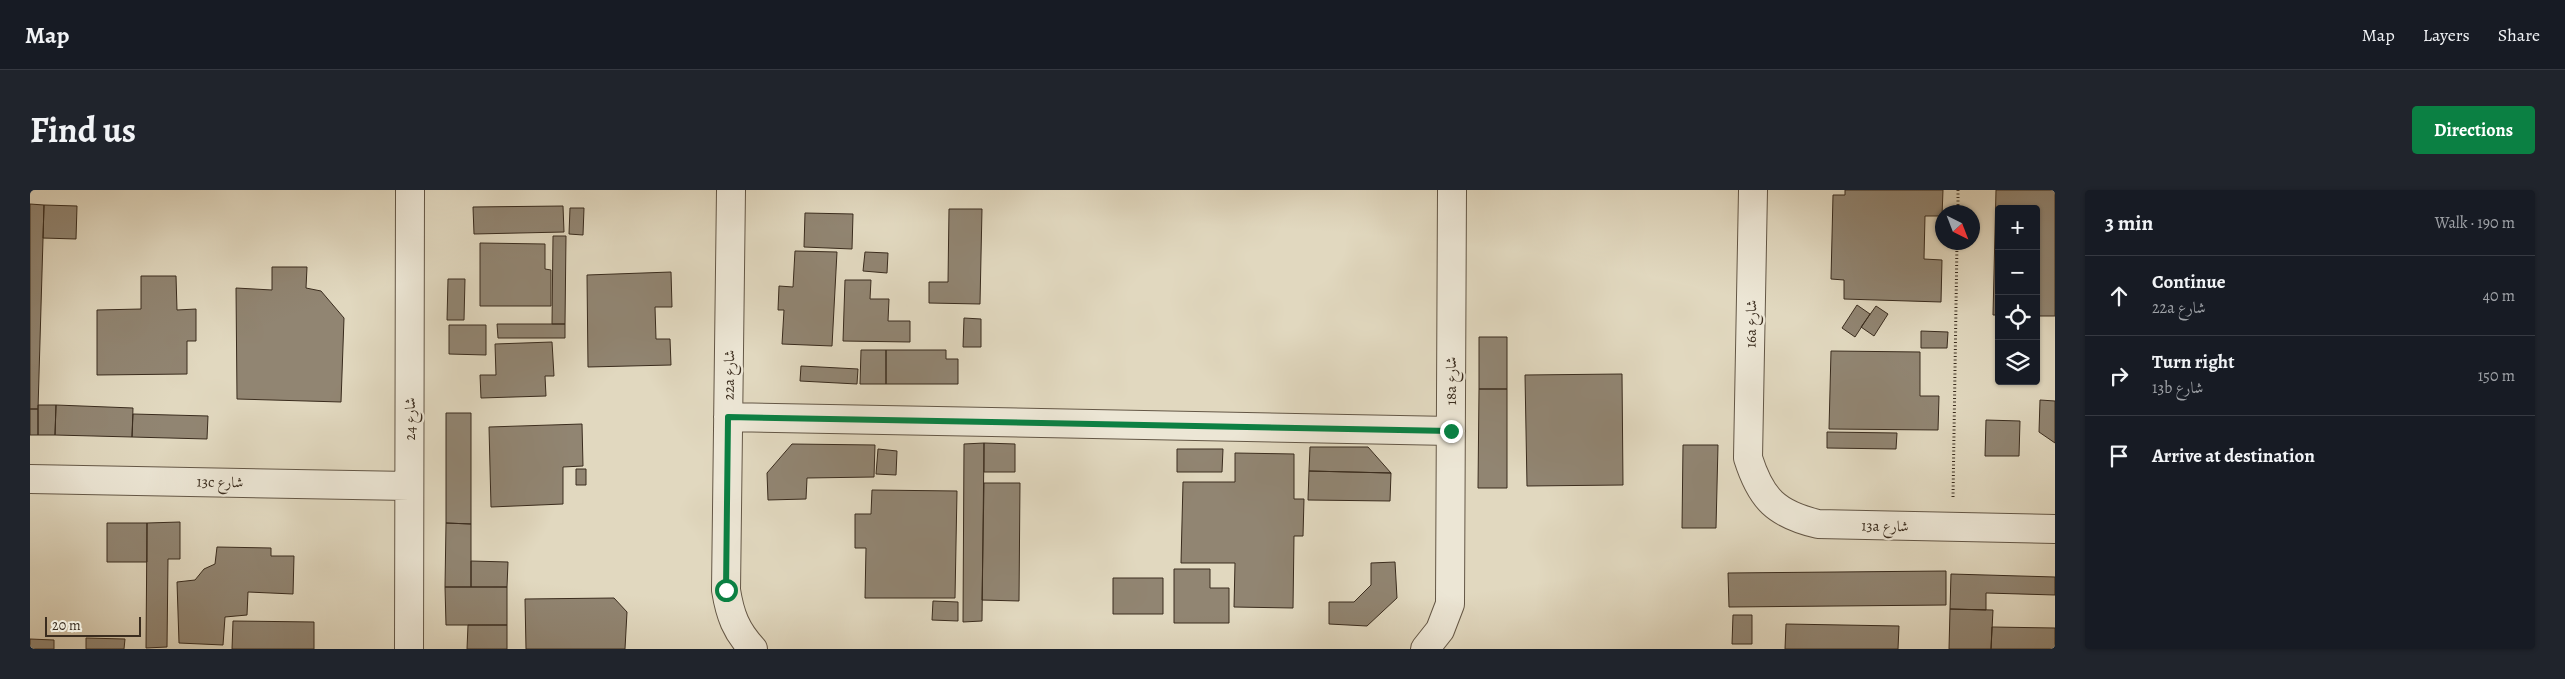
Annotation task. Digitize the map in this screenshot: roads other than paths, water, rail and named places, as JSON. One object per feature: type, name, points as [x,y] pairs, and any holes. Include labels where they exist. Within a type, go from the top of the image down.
[{"type":"street","name":"شارع 24","points":[[409,649],[410,190]]},
{"type":"street","name":"22a شارع","points":[[731,190],[726,590],[730,614],[740,635],[753,649]]},
{"type":"street","name":"18a شارع","points":[[1425,649],[1440,630],[1450,604],[1452,190]]},
{"type":"street","name":"16a شارع","points":[[1748,458],[1753,190]]},
{"type":"street","points":[[728,417],[1451,431]]},
{"type":"street","name":"13a شارع","points":[[1748,458],[1756,483],[1771,503],[1793,518],[1818,524],[2055,529]]},
{"type":"street","name":"13c شارع","points":[[30,479],[409,486]]}]
